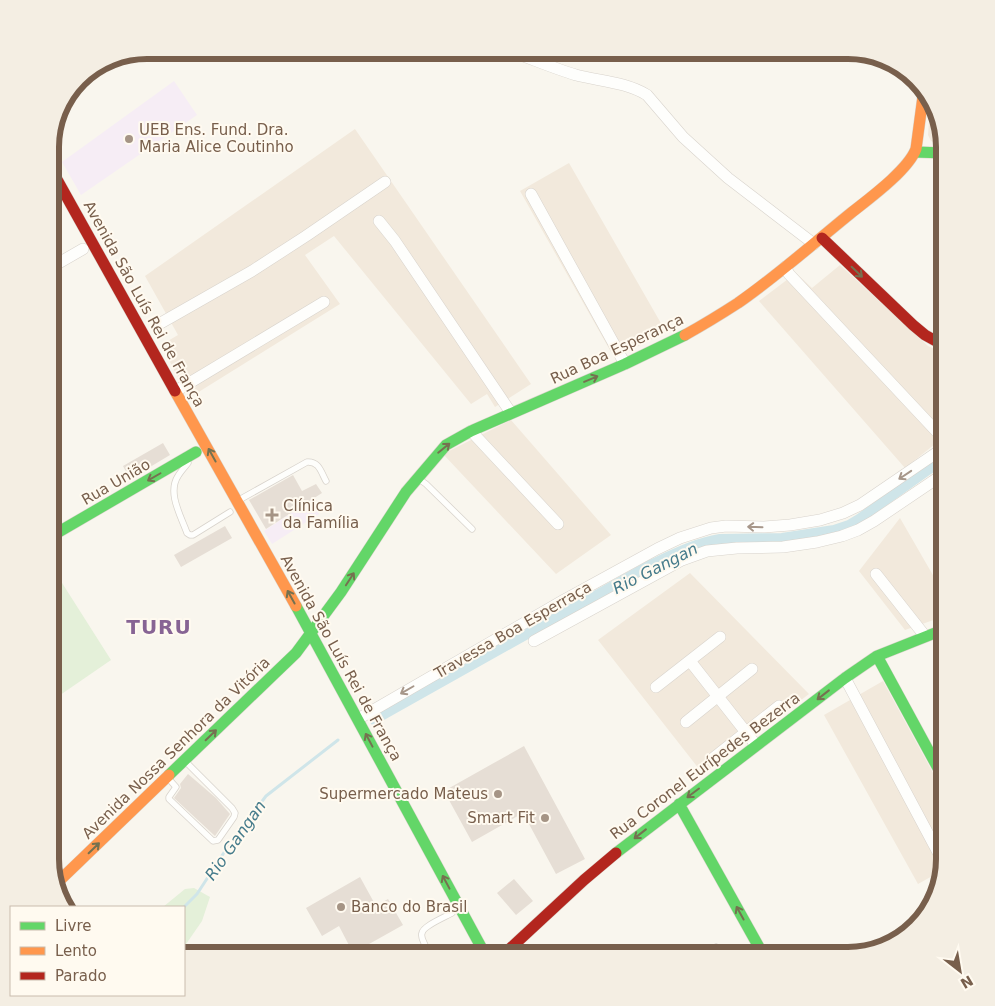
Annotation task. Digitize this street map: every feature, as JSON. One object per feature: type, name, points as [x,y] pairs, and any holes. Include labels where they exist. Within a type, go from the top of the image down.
[{"type":"main road","points":[[922,100],[915,152],[936,153]]},
{"type":"main road","name":"Rua Boa Esperança","points":[[311,633],[341,592],[389,517],[417,478],[446,446],[471,431],[625,364],[684,336],[713,319],[739,302],[818,241],[883,187],[905,166],[915,152]]},
{"type":"main road","name":"Avenida São Luís Rei de França","points":[[59,183],[311,633],[481,947]]},
{"type":"main road","points":[[818,241],[913,325],[936,341]]},
{"type":"main road","name":"Rua União","points":[[59,533],[195,453]]},
{"type":"main road","name":"Avenida São Luís Rei de França","points":[[296,630],[305,648]]},
{"type":"main road","name":"Rua Coronel Eurípedes Bezerra","points":[[512,947],[595,870],[845,678],[876,656],[936,632]]},
{"type":"main road","name":"Avenida Nossa Senhora da Vitória","points":[[61,879],[296,653],[305,648],[311,633]]},
{"type":"main road","points":[[876,656],[936,765]]},
{"type":"main road","name":"Avenida São Luís Rei de França","points":[[354,735],[470,947]]},
{"type":"main road","points":[[679,804],[759,947]]},
{"type":"street","points":[[532,59],[574,74],[639,90],[647,95],[683,137],[728,178],[818,241]]},
{"type":"street","points":[[929,153],[936,145]]},
{"type":"street","points":[[159,324],[267,261],[385,182]]},
{"type":"street","points":[[531,194],[625,364]]},
{"type":"street","points":[[379,220],[396,240],[511,414]]},
{"type":"street","points":[[59,263],[83,250]]},
{"type":"street","points":[[784,267],[788,274],[936,431]]},
{"type":"street","points":[[176,391],[324,302]]},
{"type":"street","points":[[471,431],[558,524]]},
{"type":"street","name":"Travessa Boa Esperraça","points":[[358,719],[483,646],[680,538],[711,528],[790,525],[820,520],[843,513],[860,505],[936,453]]},
{"type":"street","points":[[534,641],[682,560],[707,551],[783,547],[842,536],[874,521],[936,479]]},
{"type":"street","points":[[876,574],[924,636]]},
{"type":"street","points":[[656,687],[720,637]]},
{"type":"street","points":[[690,661],[756,745]]},
{"type":"street","points":[[686,722],[752,669]]},
{"type":"street","points":[[845,678],[936,849]]},
{"type":"street","points":[[712,759],[779,706]]},
{"type":"lane","points":[[195,453],[177,477],[174,488],[176,503],[187,533],[190,535],[194,534],[230,512]]},
{"type":"lane","points":[[237,501],[307,462],[312,461],[317,464],[326,481]]},
{"type":"lane","points":[[417,478],[426,484],[472,528]]},
{"type":"lane","points":[[167,777],[176,789],[169,799],[213,841],[218,840],[235,813],[184,761]]},
{"type":"lane","points":[[426,947],[421,936],[422,931],[452,913]]},
{"type":"shaded area","name":"UEB Ens. Fund. Dra. Maria Alice Coutinho","points":[[174,81],[197,115],[81,195],[62,162]]},
{"type":"shaded area","points":[[930,112],[935,129],[936,143],[931,141],[928,135]]},
{"type":"shaded area","points":[[355,129],[531,384],[495,407],[487,394],[471,404],[334,236],[305,255],[340,304],[189,398],[161,345],[178,335],[145,276]]},
{"type":"shaded area","points":[[569,163],[666,332],[625,353],[621,346],[611,352],[520,191]]},
{"type":"shaded area","points":[[840,265],[928,346],[936,350],[936,443],[905,468],[759,301],[796,273],[812,288]]},
{"type":"shaded area","points":[[511,420],[611,535],[556,574],[443,454]]},
{"type":"shaded area","points":[[311,500],[319,514],[272,544],[264,531]]},
{"type":"shaded area","points":[[900,518],[936,580],[936,619],[905,630],[859,571]]},
{"type":"shaded area","points":[[690,573],[809,694],[703,774],[598,640]]},
{"type":"shaded area","points":[[883,681],[936,778],[935,874],[918,884],[824,715]]},
{"type":"green space","points":[[59,578],[111,660],[59,696]]},
{"type":"green space","points":[[194,888],[210,897],[202,921],[185,946],[185,906],[164,906],[185,889]]},
{"type":"building","points":[[163,443],[170,455],[130,479],[123,466]]},
{"type":"building","name":"Clínica da Família","points":[[293,475],[302,491],[316,484],[322,493],[266,529],[249,500]]},
{"type":"building","points":[[225,526],[232,538],[181,567],[174,555]]},
{"type":"building","name":"Supermercado Mateus","points":[[524,746],[585,859],[556,874],[523,813],[472,842],[444,791]]},
{"type":"building","points":[[188,774],[216,798],[230,814],[215,836],[174,798],[181,788],[180,784]]},
{"type":"building","points":[[360,877],[376,906],[388,899],[403,925],[364,947],[350,947],[339,926],[322,936],[306,908]]},
{"type":"building","points":[[514,879],[533,901],[516,915],[497,893]]},
{"type":"waterway","name":"Rio Gangan","points":[[374,720],[667,557],[693,546],[720,539],[782,538],[834,530],[849,525],[936,464]]},
{"type":"waterway","name":"Rio Gangan","points":[[185,906],[197,894],[225,851],[266,796],[338,740]]},
{"type":"traffic: fast","points":[[915,152],[936,153]]},
{"type":"traffic: fast","points":[[169,775],[296,653],[341,592],[406,492],[446,445],[471,431],[625,364],[685,335]]},
{"type":"traffic: fast","points":[[59,532],[196,452]]},
{"type":"traffic: fast","points":[[296,606],[481,947]]},
{"type":"traffic: fast","points":[[616,853],[845,678],[877,656],[936,633]]},
{"type":"traffic: fast","points":[[877,656],[936,764]]},
{"type":"traffic: fast","points":[[679,804],[759,947]]},
{"type":"traffic: slow","points":[[685,335],[738,303],[767,282],[897,175],[916,149],[922,100]]},
{"type":"traffic: slow","points":[[175,391],[296,606]]},
{"type":"traffic: slow","points":[[61,879],[169,775]]},
{"type":"traffic: jam","points":[[59,183],[175,391]]},
{"type":"traffic: jam","points":[[822,238],[913,325],[936,341]]},
{"type":"traffic: jam","points":[[512,947],[616,853]]},
{"type":"place","name":"UEB Ens. Fund. Dra. Maria Alice Coutinho","points":[[129,139]]},
{"type":"place","name":"Clínica da Família","points":[[272,515]]},
{"type":"place","name":"Supermercado Mateus","points":[[498,794]]},
{"type":"place","name":"Smart Fit","points":[[545,818]]},
{"type":"place","name":"Banco do Brasil","points":[[341,907]]},
{"type":"district","name":"TURU","points":[[159,627]]}]
